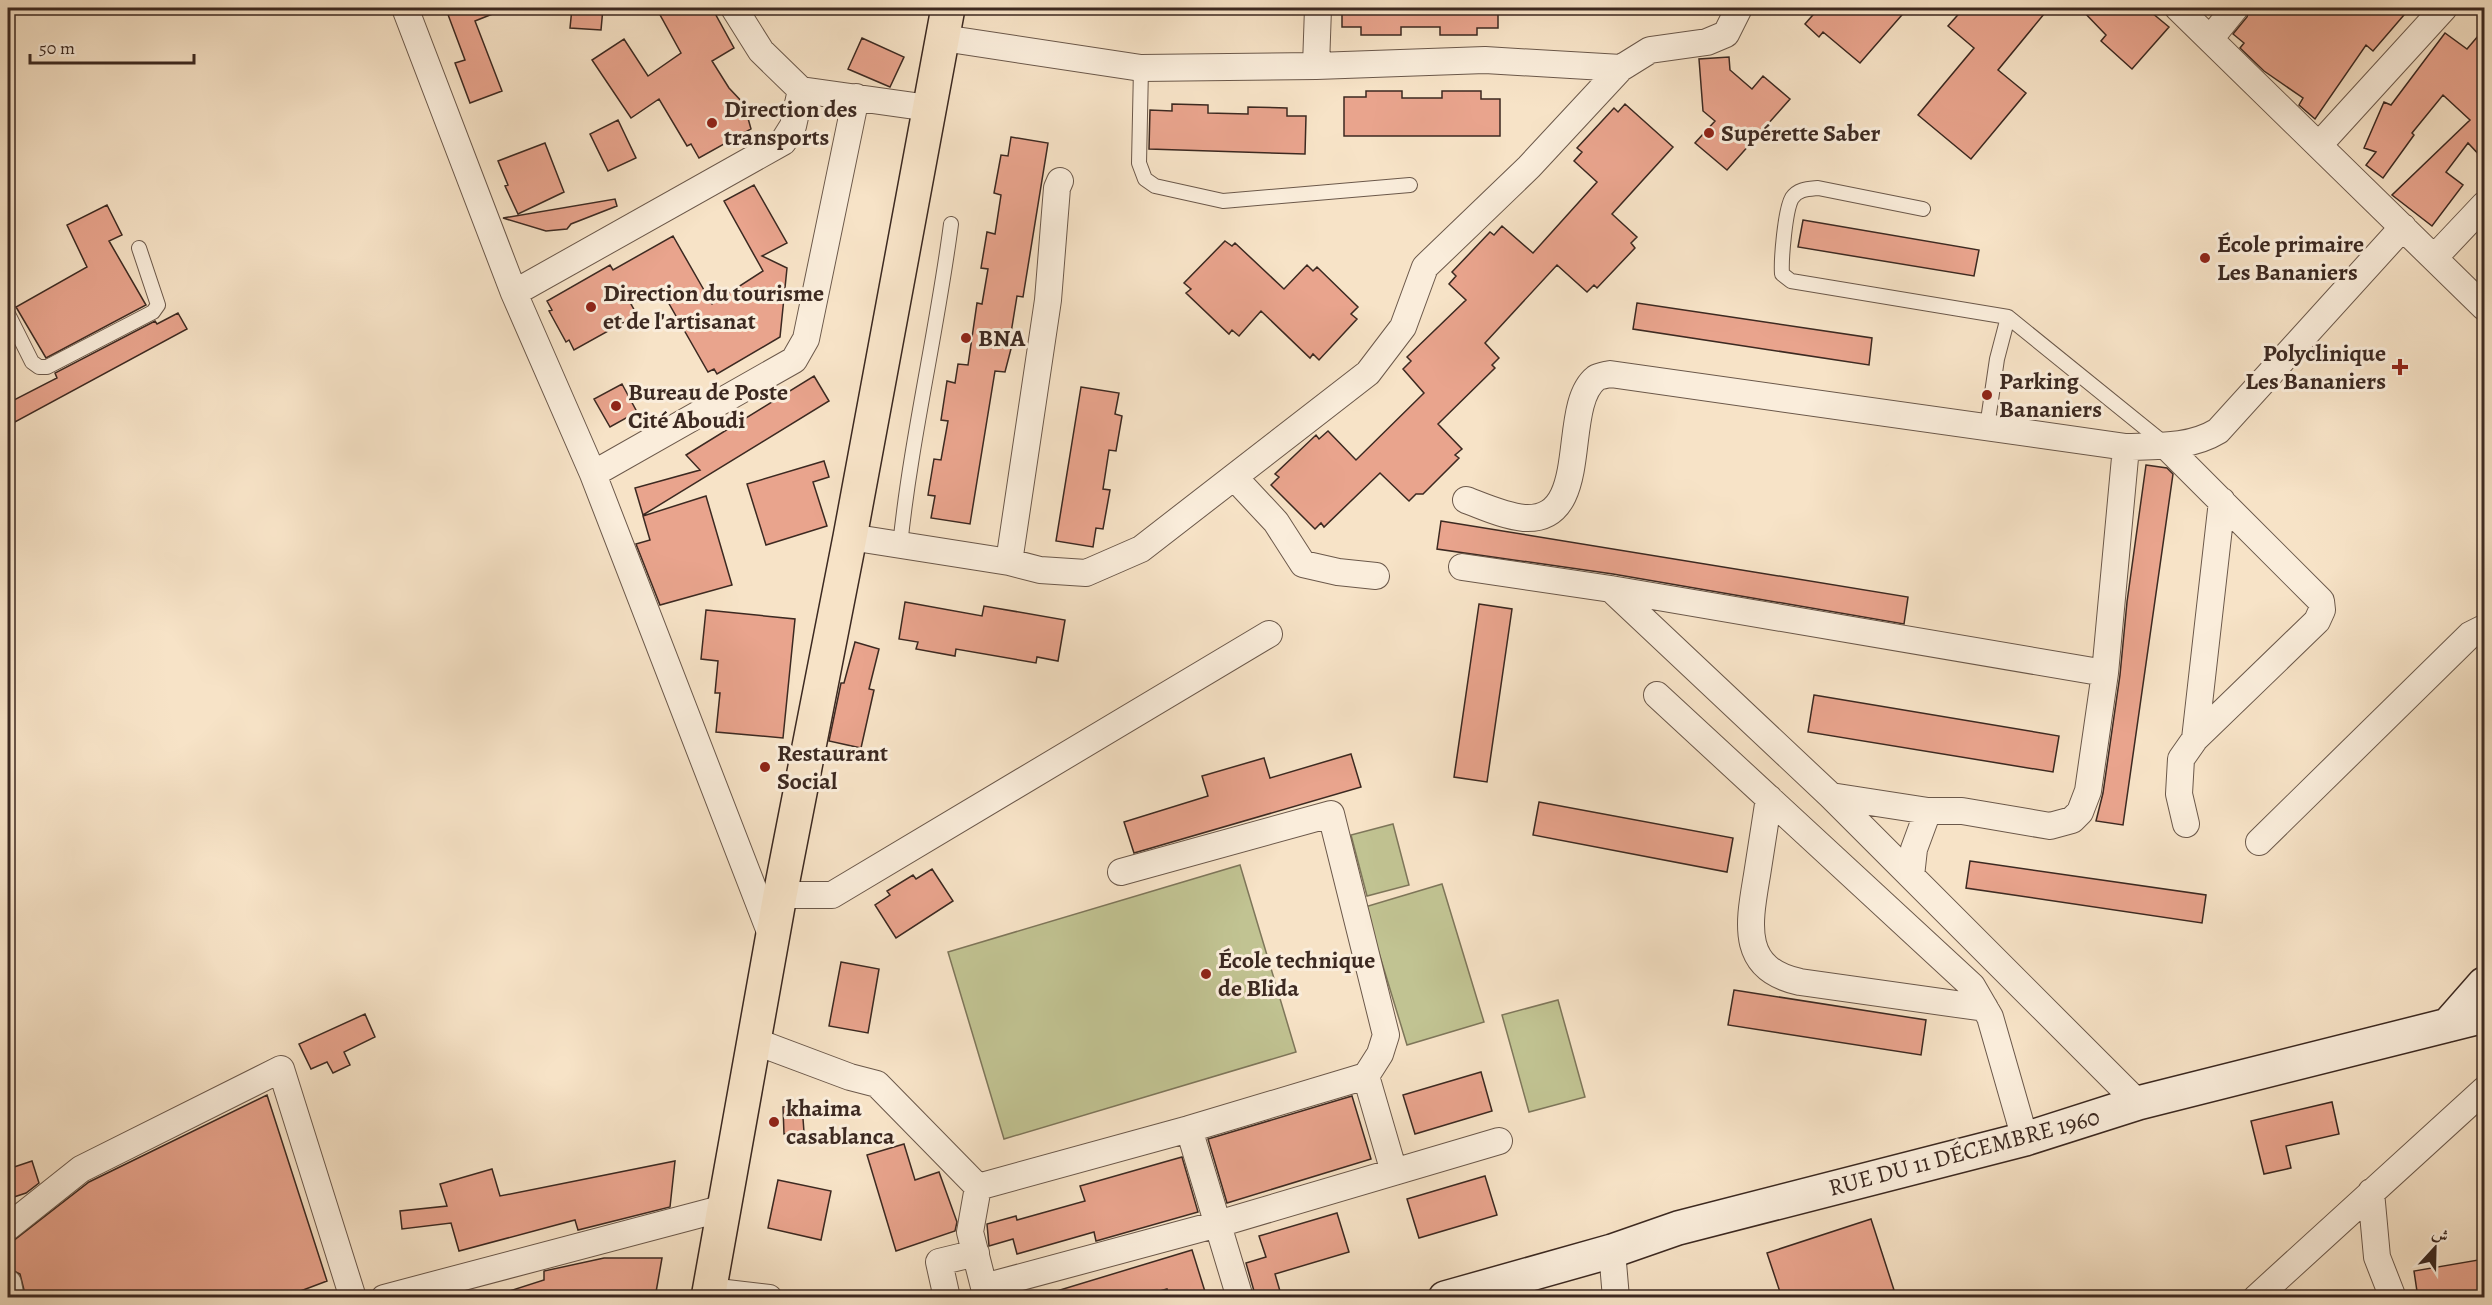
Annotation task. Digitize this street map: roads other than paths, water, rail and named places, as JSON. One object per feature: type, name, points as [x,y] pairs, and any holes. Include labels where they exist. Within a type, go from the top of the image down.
[{"type":"main road","points":[[709,1294],[780,894],[850,537],[946,23]]},
{"type":"main road","points":[[2448,1025],[2484,984]]},
{"type":"main road","name":"RUE DU 11 DÉCEMBRE 1960","points":[[1445,1298],[1612,1251],[1678,1228],[2025,1139],[2138,1103],[2484,1016]]},
{"type":"street","points":[[405,8],[513,293],[593,474],[772,937]]},
{"type":"street","points":[[734,8],[761,51],[801,90],[929,108]]},
{"type":"street","points":[[1316,66],[1318,8]]},
{"type":"street","points":[[850,537],[1009,562],[1040,570],[1086,573],[1141,549],[1368,373],[1403,327],[1425,267],[1530,167],[1621,68],[1650,50],[1707,42],[1726,34],[1738,8]]},
{"type":"street","points":[[2178,8],[2484,307]]},
{"type":"street","points":[[2210,39],[2235,8]]},
{"type":"street","points":[[2319,145],[2444,8]]},
{"type":"street","points":[[946,23],[1141,68],[1316,66],[1485,60],[1621,68]]},
{"type":"street","points":[[513,293],[783,142],[793,126],[801,90]]},
{"type":"street","points":[[593,474],[794,360],[806,339],[856,97]]},
{"type":"street","points":[[1009,562],[1048,300],[1057,188],[1060,181]]},
{"type":"street","points":[[2434,258],[2484,205]]},
{"type":"street","points":[[1466,500],[1505,515],[1524,518],[1541,516],[1557,504],[1568,487],[1587,392],[1597,377],[1610,374],[2126,447],[2166,446],[2204,440],[2218,431],[2403,227]]},
{"type":"street","points":[[2166,446],[2321,601],[2322,610],[2317,621],[2195,739],[2181,759],[2179,794],[2186,824]]},
{"type":"street","points":[[1831,796],[1928,811],[1962,811],[2050,826],[2072,820],[2085,802],[2105,673],[2126,447]]},
{"type":"street","points":[[1234,477],[1276,522],[1303,564],[1338,572],[1376,576]]},
{"type":"street","points":[[2195,739],[2222,501]]},
{"type":"street","points":[[1462,567],[1611,589],[2105,673]]},
{"type":"street","points":[[1611,589],[1831,796],[2138,1103]]},
{"type":"street","points":[[2259,842],[2470,635],[2484,628]]},
{"type":"street","points":[[780,894],[832,895],[1269,634]]},
{"type":"street","points":[[1657,695],[1960,973],[1985,1008],[1995,1034],[2025,1139]]},
{"type":"street","points":[[1769,798],[1749,933],[1758,956],[1766,966],[1776,974],[1800,982],[1985,1008]]},
{"type":"street","points":[[1911,876],[1917,836],[1928,811]]},
{"type":"street","points":[[978,1187],[1189,1129],[1366,1076],[1380,1054],[1386,1035],[1331,814],[1120,872]]},
{"type":"street","points":[[754,1041],[849,1077],[877,1084],[978,1187]]},
{"type":"street","points":[[8,1227],[81,1169],[281,1069],[353,1298]]},
{"type":"street","points":[[1366,1076],[1394,1172]]},
{"type":"street","points":[[2256,1298],[2484,1090]]},
{"type":"street","points":[[1189,1129],[1239,1298]]},
{"type":"street","points":[[976,1253],[939,1262],[948,1298],[1218,1224],[1499,1141]]},
{"type":"street","points":[[978,1187],[970,1232],[984,1287]]},
{"type":"street","points":[[2371,1192],[2377,1257],[2393,1298]]},
{"type":"street","points":[[384,1298],[724,1208]]},
{"type":"street","points":[[1612,1251],[1616,1298]]},
{"type":"street","points":[[8,1283],[11,1298]]},
{"type":"street","points":[[709,1294],[769,1298]]},
{"type":"lane","points":[[1141,68],[1139,163],[1145,179],[1155,186],[1223,201],[1410,185]]},
{"type":"lane","points":[[1923,209],[1818,188],[1802,190],[1792,199],[1780,258],[1782,274],[1791,281],[2008,316],[2166,446]]},
{"type":"lane","points":[[900,546],[913,443],[944,280],[951,224]]},
{"type":"lane","points":[[8,314],[32,362],[39,367],[47,367],[153,312],[158,305],[139,248]]},
{"type":"lane","points":[[1987,427],[1997,359],[2008,316]]},
{"type":"place","name":"Direction des transports","points":[[712,123]]},
{"type":"place","name":"Supérette Saber","points":[[1709,133]]},
{"type":"place","name":"École primaire Les Bananiers","points":[[2205,258]]},
{"type":"place","name":"Direction du tourisme et de l'artisanat","points":[[591,307]]},
{"type":"place","name":"BNA","points":[[966,338]]},
{"type":"place","name":"Polyclinique Les Bananiers","points":[[2400,367]]},
{"type":"place","name":"Parking Bananiers","points":[[1987,395]]},
{"type":"place","name":"Bureau de Poste Cité Aboudi","points":[[616,406]]},
{"type":"place","name":"Restaurant Social","points":[[765,767]]},
{"type":"place","name":"École technique de Blida","points":[[1206,974]]},
{"type":"place","name":"khaima casablanca","points":[[774,1122]]}]
